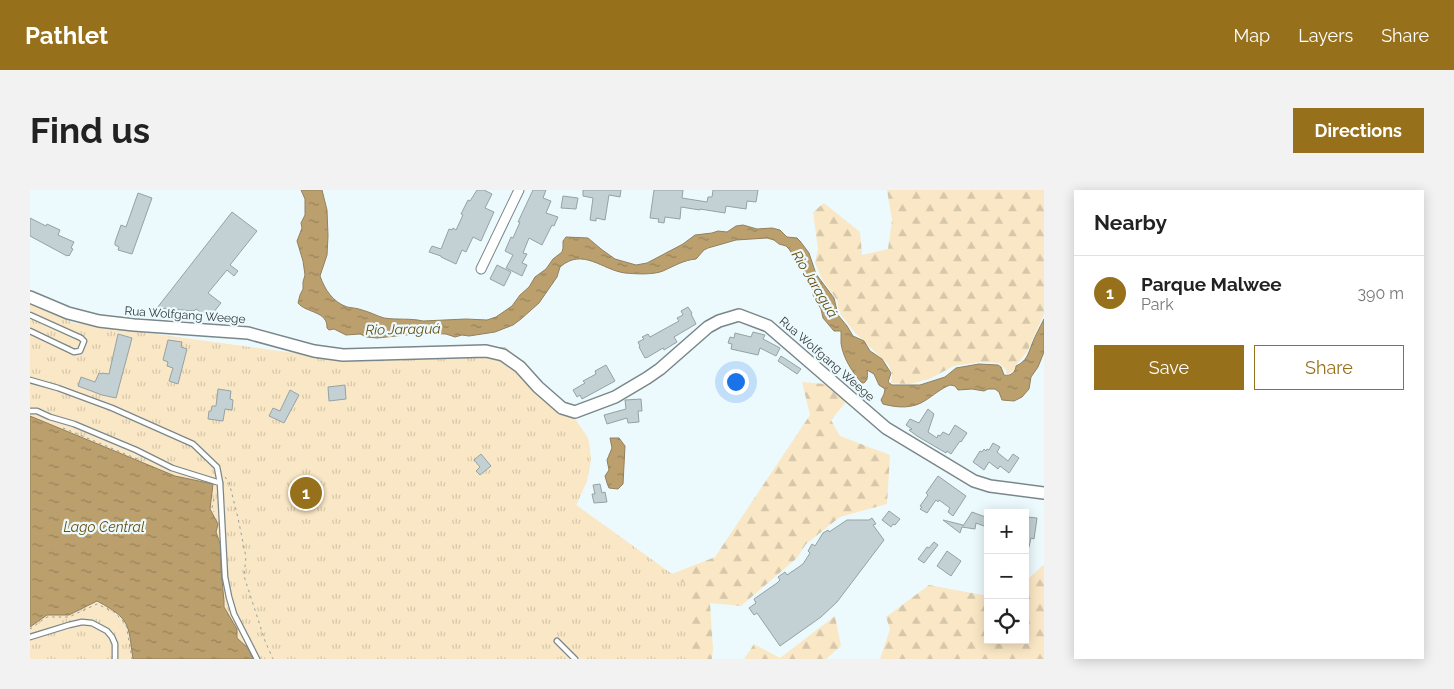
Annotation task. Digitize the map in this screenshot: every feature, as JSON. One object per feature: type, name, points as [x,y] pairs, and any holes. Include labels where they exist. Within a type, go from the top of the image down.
[{"type":"street","points":[[481,269],[519,190]]},
{"type":"street","name":"Rua Wolfgang Weege","points":[[30,297],[68,313],[99,321],[134,326],[248,333],[314,351],[343,355],[486,351],[504,355],[520,367],[538,387],[562,408],[574,412],[615,397],[660,369],[708,327],[719,321],[739,315],[768,326],[881,424],[974,481],[990,486],[1044,493]]},
{"type":"lane","points":[[30,315],[84,341],[81,349],[78,352],[74,352],[30,331]]},
{"type":"lane","points":[[30,380],[112,408],[193,444],[217,467],[220,483],[224,577],[234,614],[257,659]]},
{"type":"lane","points":[[30,411],[38,411],[55,419],[74,424],[136,450],[172,468],[220,483]]},
{"type":"lane","points":[[30,637],[68,625],[82,622],[92,623],[107,631],[112,637],[115,644],[115,659]]},
{"type":"lane","points":[[558,641],[575,659]]},
{"type":"path","points":[[57,425],[149,463]]},
{"type":"path","points":[[217,467],[229,482],[246,557],[244,576],[265,641],[273,659]]},
{"type":"path","points":[[215,494],[212,508],[216,515]]},
{"type":"green space","points":[[887,190],[1044,190],[1044,314],[1027,352],[1015,369],[1007,375],[1006,370],[999,363],[980,362],[954,366],[929,379],[910,384],[891,383],[892,372],[888,364],[855,333],[839,312],[837,300],[822,279],[815,263],[818,249],[813,212],[824,203],[860,232],[862,255],[888,249],[892,220]]},
{"type":"green space","points":[[30,303],[74,323],[332,358],[360,366],[487,351],[588,438],[591,459],[587,481],[576,505],[691,588],[692,659],[30,659]]},
{"type":"green space","points":[[310,346],[346,354],[505,347],[524,362],[565,403],[588,438],[591,459],[587,481],[576,505],[672,574],[715,557],[810,415],[802,382],[825,384],[846,402],[831,420],[840,436],[890,455],[887,504],[840,517],[806,544],[797,558],[741,606],[710,603],[712,659],[263,659]]},
{"type":"green space","points":[[1044,565],[1044,659],[880,659],[890,629],[886,617],[929,585],[984,595],[984,644],[1029,644],[1029,578]]},
{"type":"green space","points":[[835,616],[841,646],[826,659],[744,659],[754,644],[780,658]]},
{"type":"water","name":"Rio Jaraguá","points":[[301,190],[322,190],[327,210],[328,236],[327,255],[320,276],[327,291],[342,305],[384,318],[423,321],[487,320],[496,317],[512,306],[529,287],[535,277],[546,269],[553,259],[562,252],[563,241],[566,237],[588,238],[615,259],[636,265],[647,263],[683,244],[695,235],[718,231],[727,232],[736,226],[743,225],[757,229],[772,228],[780,230],[787,237],[797,238],[800,241],[809,253],[816,274],[834,298],[838,315],[853,336],[864,341],[870,351],[882,359],[891,373],[888,382],[892,385],[920,385],[945,377],[956,368],[979,364],[998,365],[1001,367],[1004,375],[1011,374],[1016,366],[1027,357],[1044,319],[1044,352],[1038,367],[1031,377],[1029,389],[1022,397],[1014,401],[1002,400],[999,392],[995,389],[984,391],[972,389],[958,390],[955,386],[950,385],[916,405],[900,407],[883,404],[881,400],[885,389],[879,385],[874,374],[867,370],[867,379],[862,383],[851,369],[842,349],[841,331],[834,331],[823,318],[821,309],[813,295],[812,286],[789,249],[767,238],[736,240],[708,248],[696,259],[654,273],[625,273],[585,259],[568,261],[560,267],[557,277],[539,303],[513,325],[495,332],[455,337],[446,334],[424,333],[377,338],[360,334],[346,335],[334,329],[329,330],[324,318],[298,303],[305,275],[297,241],[305,215],[305,199]]},
{"type":"water","name":"Lago Central","points":[[30,416],[175,476],[213,484],[210,509],[218,524],[216,532],[221,546],[224,607],[237,629],[237,638],[248,648],[253,659],[133,659],[126,624],[116,613],[97,601],[69,615],[47,615],[30,627]]},
{"type":"water","points":[[610,438],[619,438],[625,446],[623,484],[618,489],[609,488],[605,476],[609,470],[607,460],[612,448]]},
{"type":"building","points":[[477,190],[484,190],[492,194],[485,208],[494,212],[481,241],[473,237],[466,252],[462,250],[456,264],[429,252],[432,246],[441,249],[449,229],[452,230],[453,228],[456,230],[468,200],[470,201]]},
{"type":"building","points":[[533,190],[546,190],[543,198],[551,201],[546,213],[558,217],[542,245],[529,238],[523,253],[527,254],[522,263],[527,265],[522,276],[506,268],[513,255],[505,251],[511,237],[513,238],[520,222],[518,222]]},
{"type":"building","points":[[583,190],[621,190],[620,197],[609,195],[605,220],[596,218],[596,221],[590,220],[593,198],[583,196]]},
{"type":"building","points":[[654,190],[683,190],[682,198],[707,202],[708,197],[712,197],[713,190],[758,190],[756,202],[747,201],[746,209],[726,206],[725,213],[681,207],[680,219],[665,217],[664,223],[658,222],[659,219],[650,218]]},
{"type":"building","points":[[138,193],[152,198],[132,254],[118,250],[119,247],[115,245],[115,242],[121,225],[126,227]]},
{"type":"building","points":[[563,196],[578,198],[576,209],[561,208]]},
{"type":"building","points":[[232,212],[257,231],[230,265],[238,271],[234,276],[227,270],[208,293],[221,303],[209,318],[196,309],[194,311],[157,308]]},
{"type":"building","points":[[30,218],[60,230],[58,235],[74,242],[69,256],[30,236]]},
{"type":"building","points":[[497,265],[511,272],[504,286],[490,279]]},
{"type":"building","points":[[688,307],[696,324],[674,337],[677,342],[645,358],[638,342],[644,339],[642,337],[648,334],[650,337],[679,321],[677,318],[683,315],[681,311]]},
{"type":"building","points":[[753,332],[765,335],[763,339],[780,348],[776,356],[760,348],[758,355],[731,349],[732,344],[728,343],[730,337],[734,338],[735,333],[751,337]]},
{"type":"building","points":[[118,334],[132,338],[116,398],[78,386],[81,377],[95,382],[99,373],[109,374]]},
{"type":"building","points":[[168,340],[182,342],[181,347],[187,349],[178,384],[169,381],[173,368],[167,366],[168,362],[163,360]]},
{"type":"building","points":[[781,356],[801,369],[797,374],[778,361]]},
{"type":"building","points":[[606,365],[615,381],[582,399],[580,395],[577,397],[573,390],[585,383],[583,381],[596,374],[595,371]]},
{"type":"building","points":[[345,385],[346,399],[329,401],[328,387]]},
{"type":"building","points":[[218,389],[231,391],[230,399],[233,400],[232,410],[225,409],[223,421],[208,419],[212,406],[216,406]]},
{"type":"building","points":[[290,390],[299,395],[284,423],[269,416],[273,408],[280,411]]},
{"type":"building","points":[[641,399],[642,411],[638,411],[639,422],[628,423],[627,418],[607,424],[604,415],[626,409],[625,400]]},
{"type":"building","points":[[928,409],[934,414],[928,432],[937,438],[943,432],[949,435],[955,425],[967,433],[951,454],[917,436],[906,425],[910,419],[919,423]]},
{"type":"building","points":[[993,443],[1000,447],[997,452],[1008,461],[1013,454],[1019,458],[1009,473],[1000,466],[998,469],[989,462],[984,470],[973,462],[980,451],[982,452],[984,449],[986,451],[987,449],[989,450]]},
{"type":"building","points":[[481,454],[491,466],[480,475],[476,471],[480,467],[474,460]]},
{"type":"building","points":[[938,476],[966,496],[953,516],[948,512],[950,508],[939,500],[938,502],[936,500],[927,513],[920,509],[928,495],[926,493]]},
{"type":"building","points":[[600,484],[602,493],[605,492],[607,502],[594,503],[593,485]]},
{"type":"building","points":[[889,511],[900,519],[891,527],[882,520]]},
{"type":"building","points":[[972,512],[984,516],[984,526],[976,523],[975,529],[962,527],[960,533],[943,520],[963,526]]},
{"type":"building","points":[[1029,517],[1037,518],[1034,539],[1031,538],[1029,547]]},
{"type":"building","points":[[872,518],[876,524],[873,525],[884,540],[837,602],[821,617],[780,646],[757,613],[754,615],[749,608],[756,603],[754,599],[777,583],[780,580],[778,577],[785,572],[787,575],[803,564],[810,553],[808,551],[812,544],[815,546],[823,533],[828,530],[829,532],[847,520],[869,520]]},
{"type":"building","points":[[934,542],[938,545],[924,563],[918,559],[927,547],[929,548]]},
{"type":"building","points":[[947,551],[961,561],[951,576],[937,566]]},
{"type":"place","name":"Parque Malwee","points":[[306,493]]}]
